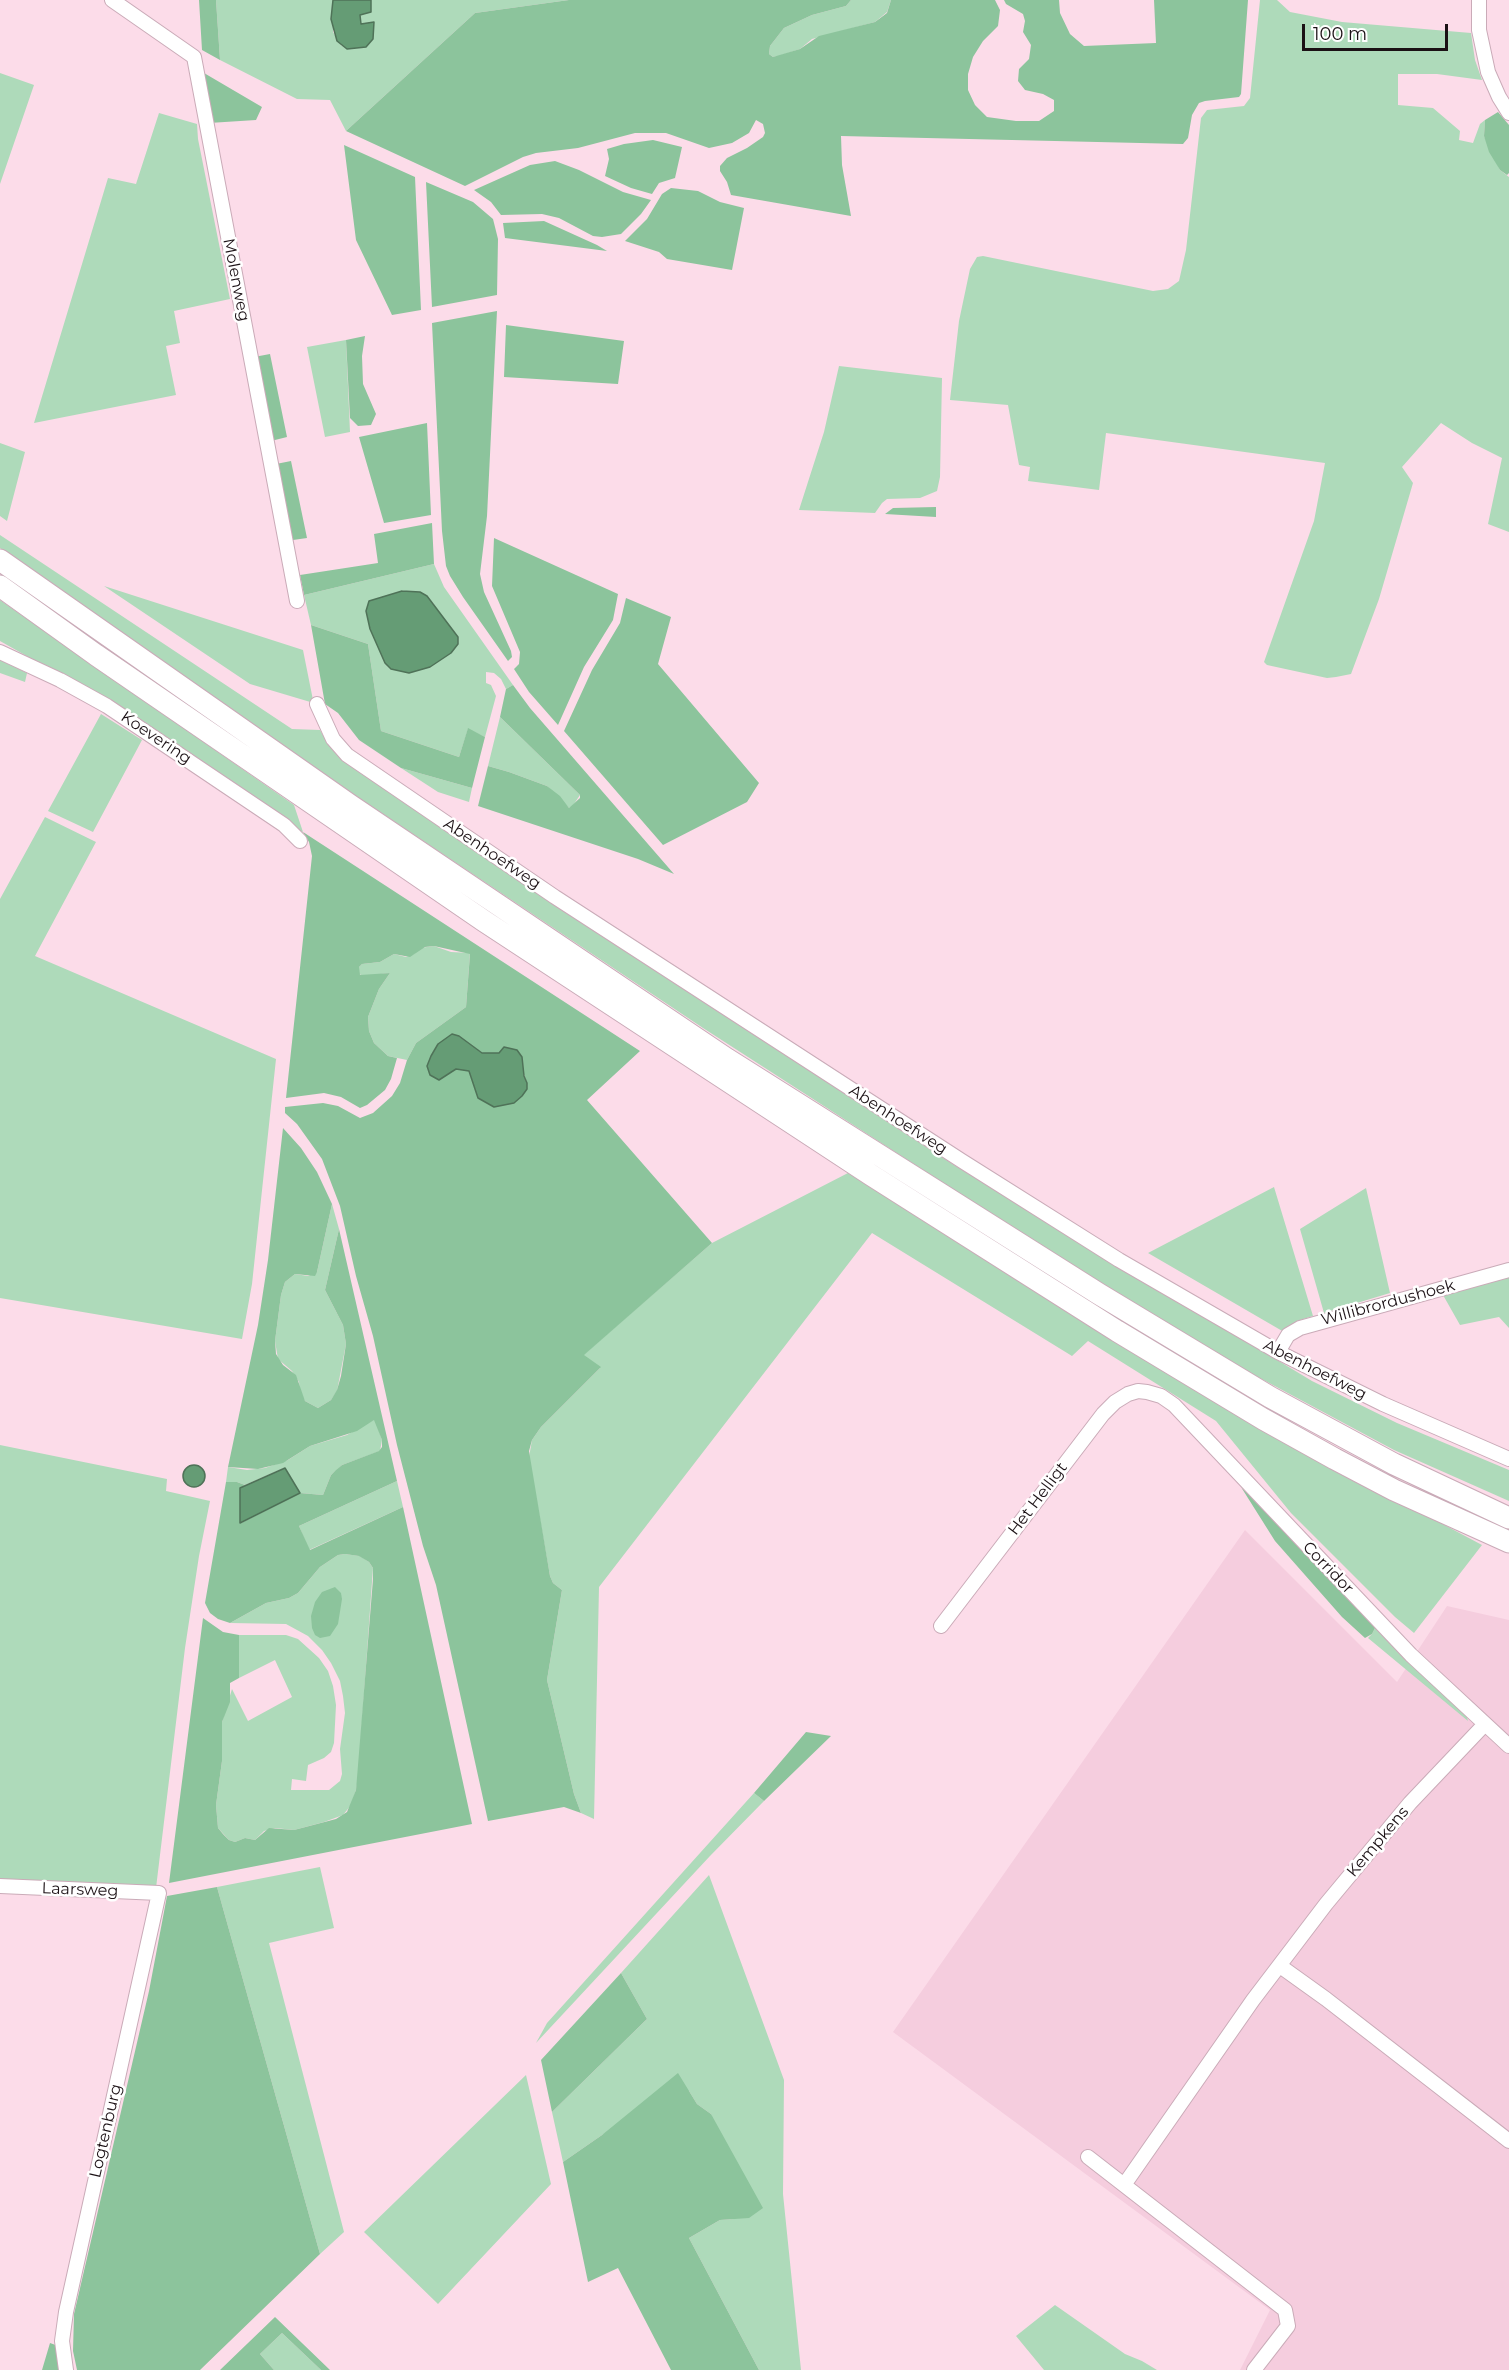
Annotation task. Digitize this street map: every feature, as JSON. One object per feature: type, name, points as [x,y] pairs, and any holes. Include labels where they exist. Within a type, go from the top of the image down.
[{"type":"highway","points":[[0,560],[350,806],[727,1059],[1089,1287],[1270,1397],[1394,1464],[1509,1518]]},
{"type":"highway","points":[[0,586],[144,689],[484,921],[871,1175],[1107,1325],[1263,1419],[1335,1459],[1404,1495],[1509,1542]]},
{"type":"street","name":"Molenweg","points":[[112,0],[194,57],[297,601]]},
{"type":"street","points":[[1479,0],[1479,30],[1488,72],[1509,113]]},
{"type":"street","name":"Koevering","points":[[0,652],[60,680],[107,706],[284,825],[300,841]]},
{"type":"street","name":"Abenhoefweg","points":[[317,704],[333,739],[347,755],[555,897],[1050,1217],[1129,1266],[1278,1352],[1383,1404],[1509,1459]]},
{"type":"street","name":"Willibrordushoek","points":[[1278,1352],[1288,1335],[1300,1328],[1509,1270]]},
{"type":"street","name":"Het Helligt","points":[[941,1626],[1103,1414],[1128,1394],[1147,1392]]},
{"type":"street","name":"Corridor","points":[[1147,1392],[1161,1396],[1174,1405],[1411,1655],[1509,1746]]},
{"type":"street","name":"Kempkens","points":[[1124,2185],[1253,2000],[1326,1904],[1410,1803],[1485,1724]]},
{"type":"street","name":"Laarsweg","points":[[0,1886],[159,1893]]},
{"type":"street","name":"Logtenburg","points":[[66,2370],[62,2341],[66,2312],[159,1893]]},
{"type":"street","points":[[1280,1966],[1509,2141]]},
{"type":"street","points":[[1088,2157],[1285,2310],[1288,2326],[1254,2370]]},
{"type":"shaded area","points":[[199,0],[216,0],[220,60],[202,50]]},
{"type":"shaded area","points":[[216,0],[333,0],[333,32],[342,46],[374,22],[361,24],[360,15],[371,12],[371,0],[569,0],[475,13],[346,131],[330,100],[297,99],[220,60]]},
{"type":"shaded area","points":[[333,0],[371,0],[371,12],[360,15],[361,24],[374,22],[373,39],[366,47],[347,49],[337,41],[331,19]]},
{"type":"shaded area","points":[[569,0],[851,0],[846,6],[812,15],[784,28],[770,46],[769,54],[773,57],[800,49],[819,36],[875,22],[887,13],[891,0],[995,0],[1000,10],[998,26],[983,41],[973,57],[968,74],[968,90],[975,105],[987,117],[1039,121],[1054,111],[1054,100],[1043,94],[1025,90],[1018,81],[1019,69],[1029,59],[1031,45],[1023,32],[1025,21],[1023,14],[1006,4],[1004,0],[1059,0],[1060,13],[1070,34],[1084,46],[1156,43],[1154,0],[1248,0],[1241,94],[1239,97],[1199,103],[1192,115],[1188,138],[1183,144],[841,136],[842,165],[851,216],[731,195],[720,166],[727,158],[763,137],[765,133],[763,124],[756,120],[749,133],[732,143],[709,148],[666,133],[635,133],[578,148],[536,153],[523,157],[465,186],[346,131],[475,13]]},
{"type":"shaded area","points":[[851,0],[891,0],[887,12],[875,22],[812,39],[800,49],[779,56],[773,57],[769,54],[770,46],[784,28],[812,15],[846,6]]},
{"type":"shaded area","points":[[1260,0],[1277,0],[1290,12],[1342,22],[1471,33],[1475,60],[1482,80],[1437,74],[1398,74],[1398,105],[1433,108],[1460,131],[1459,140],[1473,143],[1480,124],[1485,120],[1484,136],[1500,170],[1509,177],[1509,532],[1488,524],[1502,458],[1472,443],[1441,423],[1402,467],[1413,483],[1379,599],[1351,674],[1327,678],[1267,665],[1264,662],[1314,521],[1325,463],[1106,433],[1099,490],[1028,481],[1030,467],[1019,465],[1008,405],[950,400],[959,321],[970,269],[977,257],[983,256],[1153,291],[1168,289],[1179,281],[1186,250],[1201,118],[1207,110],[1244,106],[1250,98]]},
{"type":"shaded area","points":[[0,73],[34,85],[0,184]]},
{"type":"shaded area","points":[[204,73],[262,107],[256,120],[209,123]]},
{"type":"shaded area","points":[[1498,112],[1509,125],[1509,173],[1507,175],[1500,170],[1489,152],[1484,136],[1485,120]]},
{"type":"shaded area","points":[[159,113],[197,124],[230,299],[174,311],[180,343],[166,346],[176,395],[34,423],[108,178],[136,184]]},
{"type":"shaded area","points":[[653,140],[682,147],[675,178],[659,183],[652,194],[631,188],[605,176],[609,159],[607,149]]},
{"type":"shaded area","points":[[344,145],[415,177],[421,310],[392,315],[356,240]]},
{"type":"shaded area","points":[[555,161],[623,192],[651,200],[621,234],[602,237],[593,236],[559,218],[542,214],[501,215],[491,202],[474,190],[530,165]]},
{"type":"shaded area","points":[[426,182],[473,202],[493,219],[498,239],[497,295],[432,307]]},
{"type":"shaded area","points":[[671,188],[698,191],[720,202],[744,208],[732,270],[667,259],[659,252],[625,241],[647,219],[662,194]]},
{"type":"shaded area","points":[[544,221],[607,251],[505,238],[503,223]]},
{"type":"shaded area","points":[[497,311],[487,516],[480,574],[484,592],[511,651],[512,657],[508,661],[463,597],[446,566],[442,531],[432,323]]},
{"type":"shaded area","points":[[506,325],[624,341],[618,384],[504,377]]},
{"type":"shaded area","points":[[365,336],[362,356],[363,384],[376,414],[371,425],[358,426],[350,418],[346,340]]},
{"type":"shaded area","points":[[346,340],[350,432],[325,437],[307,347]]},
{"type":"shaded area","points":[[270,354],[287,437],[271,441],[254,357]]},
{"type":"shaded area","points":[[839,366],[942,378],[940,477],[937,491],[920,498],[887,499],[875,513],[799,510],[824,432]]},
{"type":"shaded area","points":[[427,423],[431,515],[384,523],[359,437]]},
{"type":"shaded area","points":[[0,443],[25,452],[7,521],[0,516]]},
{"type":"shaded area","points":[[291,461],[307,538],[293,540],[276,464]]},
{"type":"shaded area","points":[[936,507],[936,517],[885,514],[893,508]]},
{"type":"shaded area","points":[[432,523],[434,564],[304,595],[300,575],[378,563],[374,534]]},
{"type":"shaded area","points":[[0,535],[292,729],[320,730],[327,742],[552,902],[954,1165],[1312,1381],[1397,1423],[1509,1470],[1509,1501],[1394,1450],[1243,1369],[1064,1261],[703,1028],[341,786],[0,548]]},
{"type":"shaded area","points":[[494,538],[618,594],[613,620],[584,667],[558,725],[529,692],[514,669],[519,664],[520,652],[492,586]]},
{"type":"shaded area","points":[[434,564],[444,587],[513,685],[506,689],[501,679],[494,673],[486,672],[486,683],[491,685],[496,696],[485,737],[468,729],[459,757],[381,731],[368,644],[311,625],[304,595]],"holes":[[[402,591],[420,592],[434,604],[430,667],[409,673],[391,669],[385,663],[370,629],[366,611],[369,601]]]},
{"type":"shaded area","points":[[104,586],[303,650],[313,700],[317,704],[250,684]]},
{"type":"shaded area","points":[[402,591],[420,592],[427,596],[458,637],[458,644],[451,653],[430,667],[409,673],[391,669],[385,663],[370,629],[366,611],[369,601]]},
{"type":"shaded area","points":[[626,598],[671,617],[658,664],[759,783],[747,802],[663,845],[564,731],[592,670],[620,623]]},
{"type":"shaded area","points":[[0,600],[294,805],[303,832],[284,825],[142,721],[0,641]]},
{"type":"shaded area","points":[[311,625],[368,644],[381,731],[459,757],[468,728],[485,737],[472,788],[401,768],[359,740],[338,713],[325,704]]},
{"type":"shaded area","points":[[0,660],[27,673],[25,682],[0,673]]},
{"type":"shaded area","points":[[513,685],[530,708],[674,874],[638,859],[478,806],[488,766],[547,786],[560,796],[569,808],[580,798],[580,795],[500,717],[506,689]]},
{"type":"shaded area","points":[[101,714],[142,740],[93,832],[48,811]]},
{"type":"shaded area","points":[[500,717],[580,795],[572,807],[569,808],[547,786],[488,766]]},
{"type":"shaded area","points":[[401,768],[472,788],[469,802],[438,792]]},
{"type":"shaded area","points":[[45,817],[96,842],[35,956],[276,1059],[252,1284],[242,1339],[0,1298],[0,899]]},
{"type":"shaded area","points":[[303,832],[640,1051],[587,1100],[712,1243],[584,1355],[601,1367],[541,1427],[532,1440],[529,1451],[550,1576],[553,1583],[562,1590],[547,1680],[574,1794],[581,1813],[564,1807],[488,1821],[436,1585],[423,1546],[397,1445],[373,1336],[340,1206],[322,1159],[297,1124],[285,1113],[285,1107],[323,1103],[338,1106],[360,1118],[373,1113],[392,1096],[400,1083],[407,1060],[416,1043],[466,1007],[470,954],[434,946],[425,947],[410,957],[394,954],[380,962],[362,964],[359,967],[360,975],[390,973],[379,989],[368,1017],[369,1031],[374,1043],[388,1056],[397,1058],[385,1090],[360,1108],[341,1097],[324,1093],[286,1098],[312,856],[309,842]],"holes":[[[467,1042],[482,1053],[499,1053],[522,1069],[527,1083],[494,1107],[478,1098],[469,1071],[456,1069],[439,1080]]]},
{"type":"shaded area","points":[[434,946],[451,952],[470,953],[466,1007],[416,1043],[407,1060],[388,1056],[374,1043],[369,1031],[368,1017],[379,989],[390,973],[363,976],[359,974],[359,967],[362,964],[380,962],[394,954],[406,957],[414,954],[420,948]]},
{"type":"shaded area","points":[[452,1034],[459,1036],[482,1053],[499,1053],[504,1047],[517,1050],[522,1057],[527,1083],[527,1089],[522,1096],[514,1103],[494,1107],[478,1098],[469,1071],[456,1069],[439,1080],[430,1075],[427,1066],[431,1056],[438,1044]]},
{"type":"shaded area","points":[[283,1128],[301,1148],[317,1172],[332,1204],[315,1276],[295,1274],[285,1282],[275,1341],[276,1354],[283,1365],[296,1375],[305,1401],[318,1408],[331,1400],[341,1376],[346,1344],[343,1325],[325,1290],[339,1229],[397,1481],[299,1526],[310,1550],[403,1507],[472,1824],[169,1883],[203,1618],[223,1632],[239,1635],[239,1678],[230,1683],[230,1702],[222,1722],[222,1761],[216,1805],[218,1828],[223,1834],[235,1842],[245,1838],[255,1840],[269,1828],[294,1830],[336,1819],[347,1812],[356,1790],[373,1579],[373,1568],[369,1562],[359,1556],[338,1555],[320,1567],[298,1593],[289,1598],[266,1603],[230,1623],[210,1613],[205,1603],[226,1482],[245,1485],[240,1488],[241,1523],[300,1493],[323,1495],[331,1475],[342,1465],[379,1451],[382,1447],[382,1440],[374,1420],[357,1431],[310,1446],[283,1463],[258,1469],[228,1467],[258,1325]]},
{"type":"shaded area","points":[[848,1173],[1240,1416],[1482,1545],[1414,1633],[1395,1617],[1291,1513],[1216,1421],[1088,1341],[1072,1356],[872,1233],[599,1587],[594,1819],[581,1813],[574,1794],[547,1680],[562,1590],[553,1583],[550,1576],[529,1457],[532,1440],[541,1427],[600,1368],[583,1355],[712,1243]]},
{"type":"shaded area","points":[[1274,1187],[1313,1316],[1297,1321],[1284,1332],[1148,1253]]},
{"type":"shaded area","points":[[1366,1188],[1390,1293],[1324,1313],[1300,1229]]},
{"type":"shaded area","points":[[332,1204],[339,1229],[325,1290],[343,1325],[346,1344],[337,1391],[331,1400],[318,1408],[305,1401],[300,1392],[299,1382],[292,1371],[278,1359],[275,1341],[285,1282],[295,1274],[308,1276],[317,1272]]},
{"type":"shaded area","points":[[1509,1277],[1509,1328],[1499,1317],[1460,1325],[1443,1295]]},
{"type":"shaded area","points":[[375,1419],[382,1440],[380,1451],[342,1465],[331,1475],[323,1495],[300,1493],[284,1468],[245,1485],[226,1482],[228,1467],[247,1470],[265,1468],[288,1460],[310,1446],[347,1435]]},
{"type":"shaded area","points":[[0,1445],[167,1479],[166,1491],[210,1501],[185,1648],[156,1888],[0,1880]]},
{"type":"shaded area","points":[[194,1465],[202,1468],[205,1476],[202,1484],[194,1487],[186,1484],[183,1476],[186,1468]]},
{"type":"shaded area","points":[[285,1468],[300,1493],[240,1523],[240,1488]]},
{"type":"shaded area","points":[[397,1481],[403,1507],[309,1550],[299,1526]]},
{"type":"shaded area","points":[[1241,1487],[1376,1626],[1372,1634],[1365,1638],[1342,1617],[1275,1541]]},
{"type":"shaded area","points":[[1245,1530],[1397,1682],[1447,1606],[1509,1620],[1509,2370],[1240,2370],[1270,2310],[893,2032]]},
{"type":"shaded area","points":[[338,1555],[360,1556],[373,1568],[358,1778],[351,1805],[343,1815],[324,1822],[294,1830],[275,1828],[264,1831],[255,1840],[245,1838],[235,1842],[229,1840],[218,1828],[216,1805],[222,1761],[222,1722],[232,1689],[248,1721],[292,1697],[275,1660],[239,1678],[239,1635],[286,1635],[298,1639],[319,1658],[328,1671],[336,1705],[334,1743],[331,1752],[324,1758],[308,1765],[306,1781],[292,1779],[291,1790],[329,1790],[340,1781],[342,1774],[340,1749],[345,1713],[343,1696],[340,1681],[322,1650],[308,1636],[286,1624],[230,1623],[266,1603],[289,1598],[298,1593],[320,1567]]},
{"type":"shaded area","points":[[335,1587],[341,1593],[342,1599],[338,1624],[330,1636],[320,1638],[315,1635],[312,1628],[311,1616],[315,1602],[322,1592]]},
{"type":"shaded area","points":[[1376,1626],[1466,1714],[1468,1721],[1368,1638]]},
{"type":"shaded area","points":[[806,1732],[831,1736],[764,1801],[754,1793]]},
{"type":"shaded area","points":[[754,1793],[764,1801],[536,2043],[547,2023]]},
{"type":"shaded area","points":[[320,1867],[334,1928],[269,1943],[344,2232],[320,2254],[217,1887]]},
{"type":"shaded area","points":[[709,1875],[784,2080],[783,2194],[801,2370],[759,2370],[689,2238],[720,2220],[734,2219],[711,2114],[697,2104],[689,2091],[602,2135],[563,2162],[552,2112],[647,2019],[621,1973]]},
{"type":"shaded area","points":[[217,1887],[320,2254],[200,2370],[77,2370],[73,2351],[74,2314],[149,1991],[167,1896]]},
{"type":"shaded area","points":[[621,1973],[647,2019],[552,2112],[541,2060]]},
{"type":"shaded area","points":[[678,2073],[697,2104],[711,2114],[763,2208],[749,2218],[720,2220],[689,2238],[759,2370],[671,2370],[618,2268],[588,2282],[563,2162],[602,2135]]},
{"type":"shaded area","points":[[526,2075],[551,2184],[438,2304],[364,2232]]},
{"type":"shaded area","points":[[1055,2305],[1125,2354],[1157,2370],[1044,2370],[1016,2336]]},
{"type":"shaded area","points":[[275,2317],[330,2370],[321,2370],[282,2333],[260,2354],[274,2370],[220,2370]]},
{"type":"shaded area","points":[[282,2333],[321,2370],[274,2370],[260,2354]]},
{"type":"shaded area","points":[[50,2343],[61,2347],[66,2370],[42,2370]]}]
